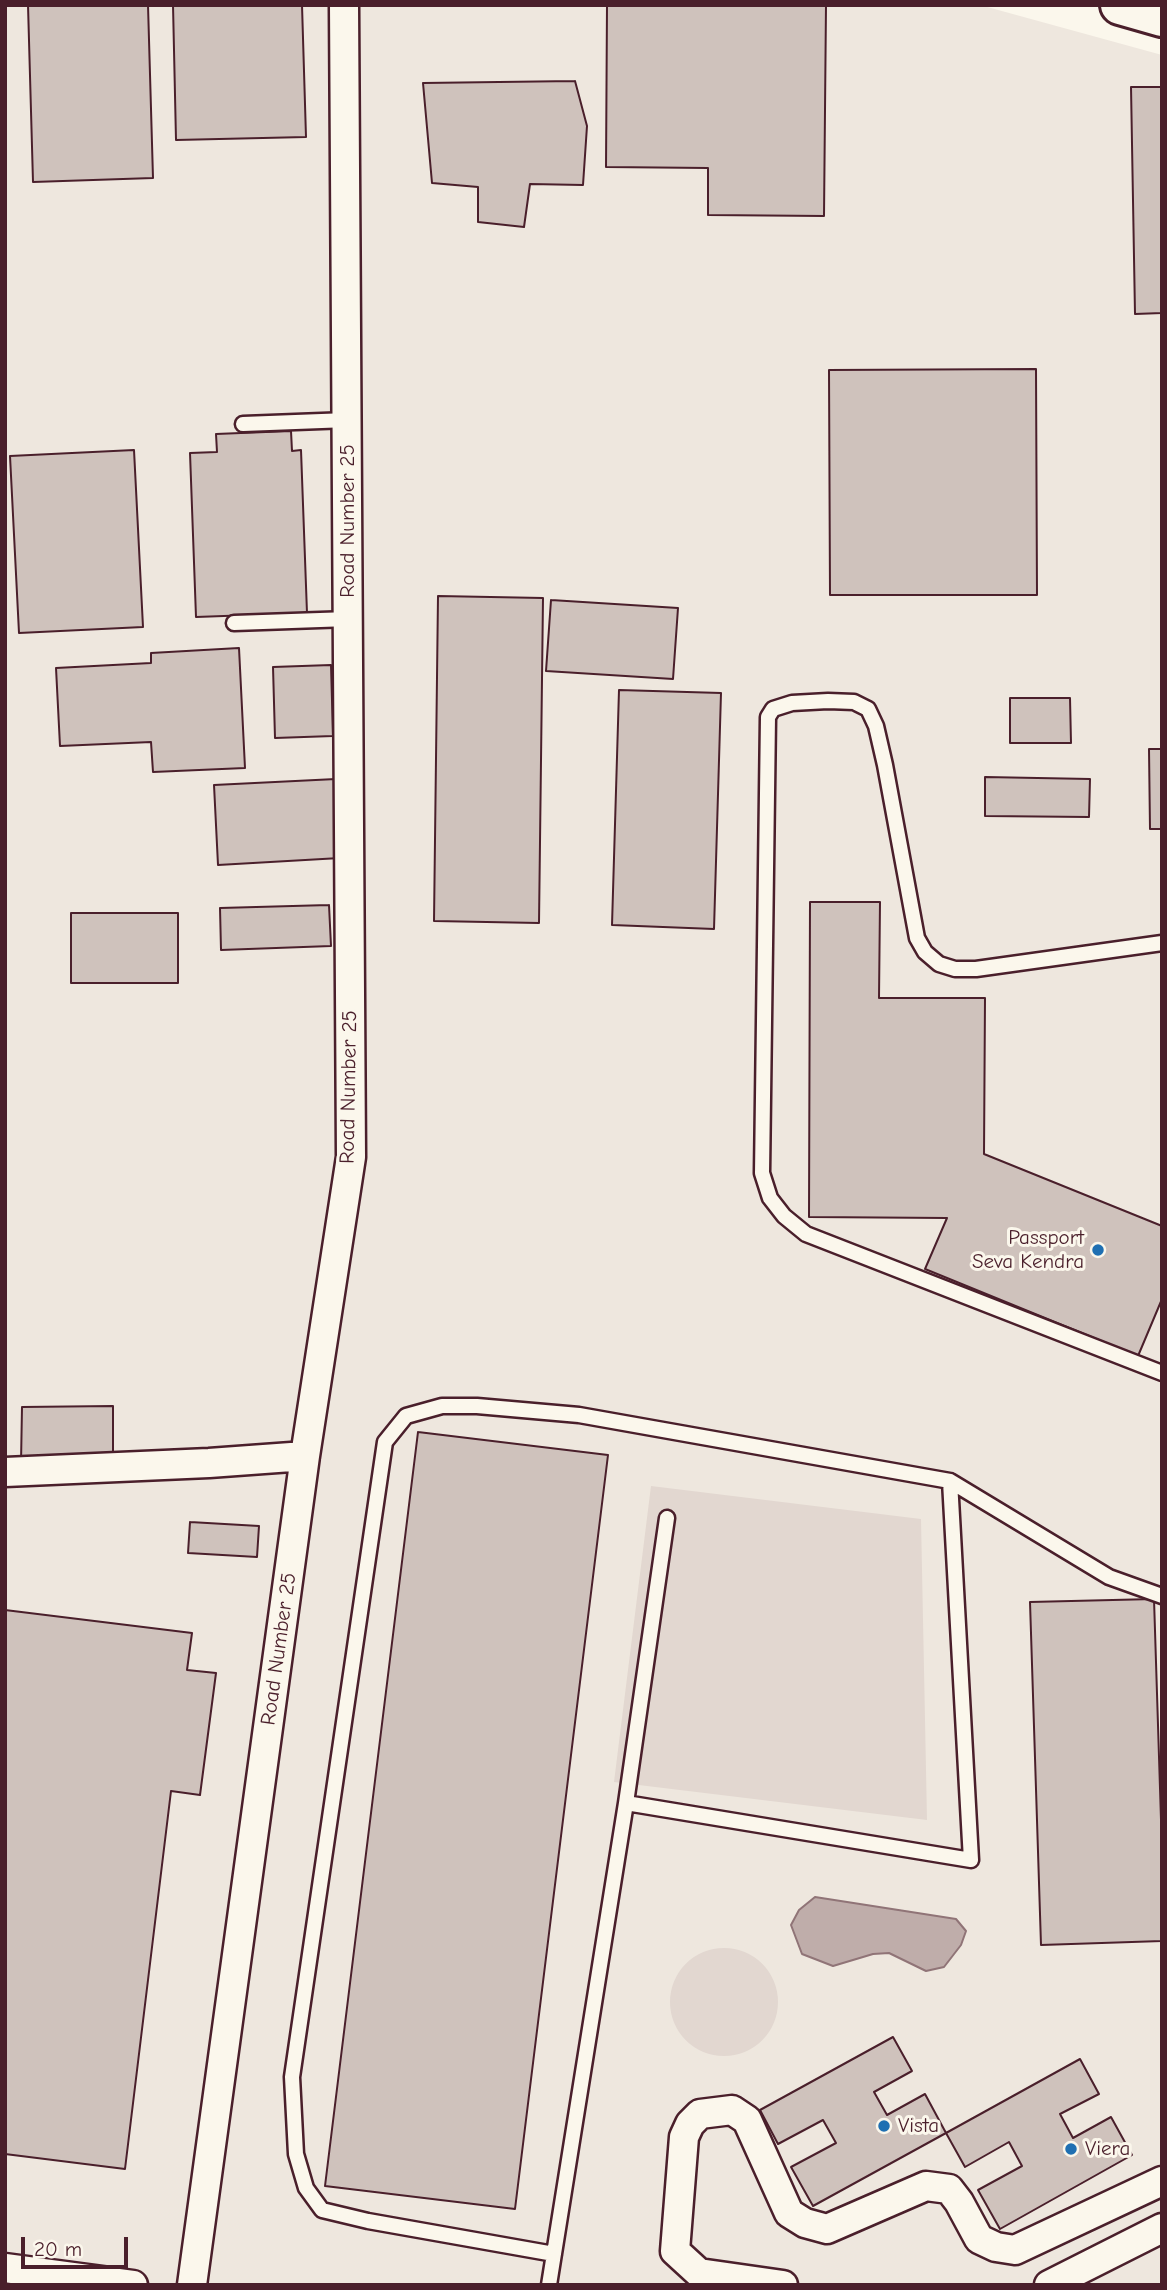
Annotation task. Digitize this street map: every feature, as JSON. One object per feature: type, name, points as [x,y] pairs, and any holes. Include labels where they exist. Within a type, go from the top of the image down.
[{"type":"street","name":"Road Number 25","points":[[192,2285],[305,1456],[351,1157],[344,5]]},
{"type":"street","points":[[1120,5],[1162,17]]},
{"type":"street","points":[[5,1472],[305,1456]]},
{"type":"street","points":[[783,2285],[699,2273],[675,2251],[684,2137],[690,2124],[700,2114],[732,2110],[747,2120],[789,2213],[805,2224],[827,2229],[926,2186],[949,2189],[979,2239],[996,2247],[1015,2250],[1162,2181]]},
{"type":"street","points":[[1049,2285],[1162,2228]]},
{"type":"street","points":[[5,2268],[132,2285]]},
{"type":"lane","points":[[243,424],[348,420]]},
{"type":"lane","points":[[234,623],[349,620]]},
{"type":"lane","points":[[1162,943],[976,969],[955,969],[939,964],[925,952],[917,938],[885,765],[876,726],[868,709],[854,702],[792,703],[773,709],[768,717],[762,1173],[770,1198],[784,1216],[806,1234],[1162,1373]]},
{"type":"lane","points":[[554,2254],[321,2210],[306,2188],[296,2154],[292,2077],[385,1442],[406,1416],[442,1406],[477,1406],[579,1415],[950,1481],[1109,1577],[1162,1596]]},
{"type":"lane","points":[[626,1803],[971,1860],[950,1481]]},
{"type":"lane","points":[[549,2285],[626,1803],[667,1518]]},
{"type":"shaded area","points":[[5,5],[980,5],[1162,55],[1162,2285],[5,2285]]},
{"type":"shaded area","points":[[651,1486],[921,1519],[927,1820],[614,1782]]},
{"type":"shaded area","points":[[815,1897],[956,1919],[966,1931],[961,1945],[944,1967],[926,1971],[889,1953],[873,1954],[833,1966],[802,1954],[791,1925],[799,1910]]},
{"type":"shaded area","points":[[724,1948],[745,1952],[763,1963],[774,1981],[778,2002],[774,2023],[763,2041],[745,2052],[724,2056],[703,2052],[685,2041],[674,2023],[670,2002],[674,1981],[685,1963],[703,1952]]},
{"type":"building","points":[[28,5],[148,5],[153,178],[33,182]]},
{"type":"building","points":[[173,5],[302,5],[306,137],[176,140]]},
{"type":"building","points":[[607,5],[826,5],[824,216],[708,215],[708,168],[606,167]]},
{"type":"building","points":[[575,81],[587,126],[583,185],[530,184],[524,227],[478,222],[478,187],[432,183],[423,83]]},
{"type":"building","points":[[1131,87],[1162,87],[1162,313],[1135,314]]},
{"type":"building","points":[[1036,369],[1037,595],[830,595],[829,370]]},
{"type":"building","points":[[291,431],[292,451],[301,450],[307,613],[196,617],[190,453],[217,452],[216,434]]},
{"type":"building","points":[[134,450],[143,627],[19,633],[10,456]]},
{"type":"building","points":[[438,596],[543,598],[539,923],[434,921]]},
{"type":"building","points":[[551,600],[678,608],[673,679],[546,671]]},
{"type":"building","points":[[239,648],[245,768],[153,772],[151,742],[60,746],[56,668],[151,663],[151,653]]},
{"type":"building","points":[[331,665],[333,736],[275,738],[273,667]]},
{"type":"building","points":[[619,690],[721,693],[714,929],[612,925]]},
{"type":"building","points":[[1010,698],[1070,698],[1071,743],[1010,743]]},
{"type":"building","points":[[1149,749],[1162,749],[1162,829],[1150,829]]},
{"type":"building","points":[[985,777],[1090,779],[1089,817],[985,816]]},
{"type":"building","points":[[336,779],[340,858],[218,865],[214,785]]},
{"type":"building","points":[[810,902],[880,902],[879,998],[985,998],[984,1154],[1162,1226],[1162,1299],[1138,1356],[925,1269],[947,1218],[809,1217]]},
{"type":"building","points":[[329,905],[331,946],[221,950],[220,908]]},
{"type":"building","points":[[71,913],[178,913],[178,983],[71,983]]},
{"type":"building","points":[[113,1406],[113,1455],[21,1463],[22,1407]]},
{"type":"building","points":[[418,1432],[608,1455],[515,2209],[325,2186]]},
{"type":"building","points":[[190,1522],[259,1526],[257,1557],[188,1553]]},
{"type":"building","points":[[1154,1599],[1162,1851],[1162,1941],[1041,1945],[1030,1602]]},
{"type":"building","points":[[5,1610],[192,1633],[187,1670],[216,1673],[200,1795],[171,1791],[125,2169],[5,2154]]},
{"type":"building","name":"Vista","points":[[893,2037],[912,2071],[874,2092],[887,2115],[925,2094],[946,2133],[813,2206],[791,2167],[836,2143],[823,2120],[778,2144],[760,2110]]},
{"type":"building","name":"Viera","points":[[1080,2059],[1099,2094],[1060,2114],[1073,2138],[1111,2117],[1132,2155],[1000,2229],[978,2190],[1022,2166],[1009,2142],[965,2167],[946,2133]]},
{"type":"place","name":"Passport Seva Kendra","points":[[1098,1250]]},
{"type":"place","name":"Vista","points":[[884,2126]]},
{"type":"place","name":"Viera","points":[[1071,2149]]}]
